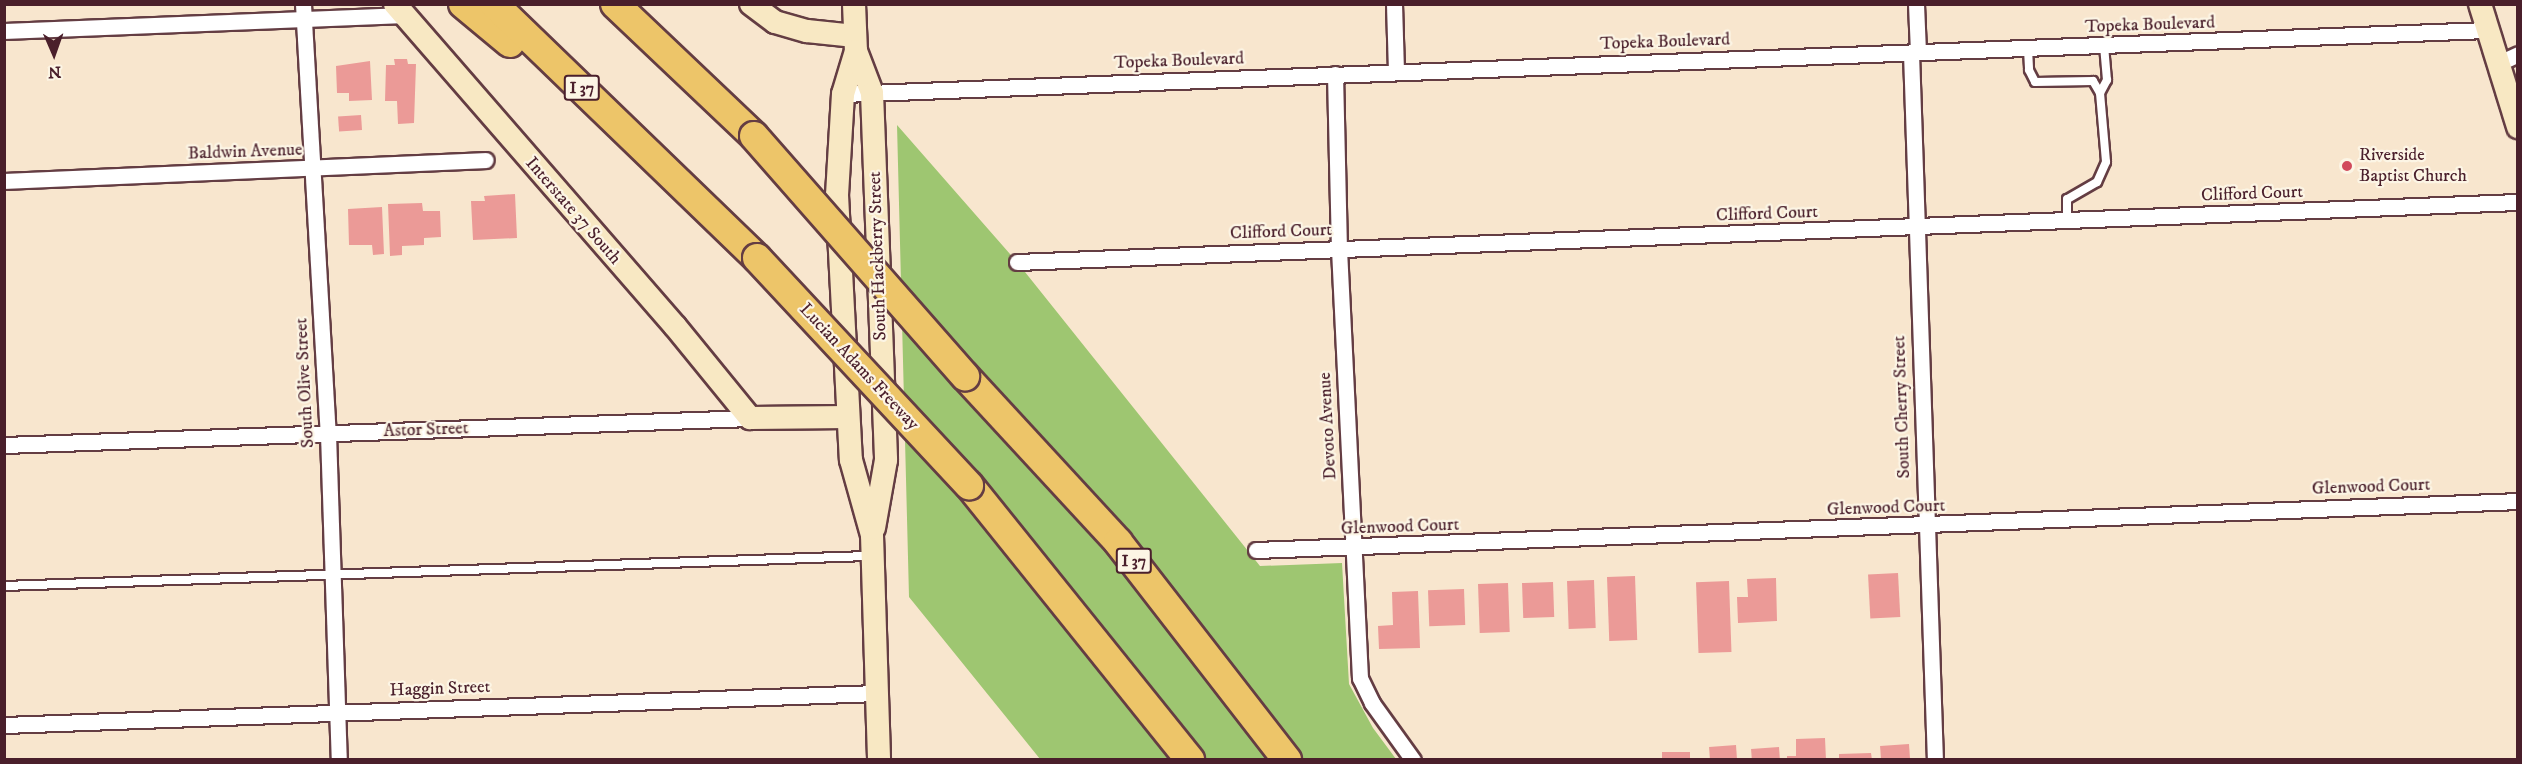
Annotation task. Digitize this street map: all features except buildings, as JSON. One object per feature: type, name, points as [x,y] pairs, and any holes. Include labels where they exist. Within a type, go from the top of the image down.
[{"type":"highway","points":[[463,4],[670,172]]},
{"type":"highway","name":"Lucian Adams Freeway","points":[[494,4],[757,258],[969,485],[1190,759]]},
{"type":"highway","name":"I 37","points":[[615,4],[754,136],[965,376],[1125,550],[1287,759]]},
{"type":"highway","points":[[633,4],[704,89]]},
{"type":"main road","points":[[750,4],[775,22],[855,44]]},
{"type":"main road","name":"South Hackberry Street","points":[[854,4],[855,44],[843,94],[837,195],[851,460],[873,545]]},
{"type":"main road","points":[[2480,4],[2488,30],[2507,59],[2517,127]]},
{"type":"main road","name":"Interstate 37 South","points":[[399,10],[675,326],[750,418]]},
{"type":"main road","name":"South Hackberry Street","points":[[855,44],[872,93],[886,460],[873,545],[879,759]]},
{"type":"main road","name":"Astor Street","points":[[750,418],[848,417]]},
{"type":"street","points":[[1394,4],[1395,72]]},
{"type":"street","name":"South Cherry Street","points":[[1916,4],[1916,228],[1935,759]]},
{"type":"street","points":[[4,31],[303,12],[399,10]]},
{"type":"street","name":"South Olive Street","points":[[303,12],[328,434],[339,759]]},
{"type":"street","name":"Topeka Boulevard","points":[[843,94],[2488,30]]},
{"type":"street","name":"Devoto Avenue","points":[[1335,74],[1339,249],[1360,678],[1372,703],[1413,759]]},
{"type":"street","name":"Baldwin Avenue","points":[[4,181],[486,160]]},
{"type":"street","name":"Clifford Court","points":[[1017,262],[1916,228],[2517,202]]},
{"type":"street","name":"Astor Street","points":[[4,445],[750,418]]},
{"type":"street","name":"Glenwood Court","points":[[1256,550],[1354,549],[2517,501]]},
{"type":"street","name":"Haggin Street","points":[[4,725],[877,693]]},
{"type":"lane","points":[[2100,93],[2107,80],[2104,46]]},
{"type":"lane","points":[[2028,48],[2029,70],[2035,82],[2093,81],[2100,93],[2106,162],[2097,182],[2067,199],[2067,221]]},
{"type":"lane","points":[[4,586],[333,574],[873,545]]},
{"type":"green space","points":[[897,125],[1017,262],[1260,566],[1342,563],[1349,684],[1373,728],[1396,759],[1040,759],[909,597]]},
{"type":"place","name":"Riverside Baptist Church","points":[[2347,166]]}]
